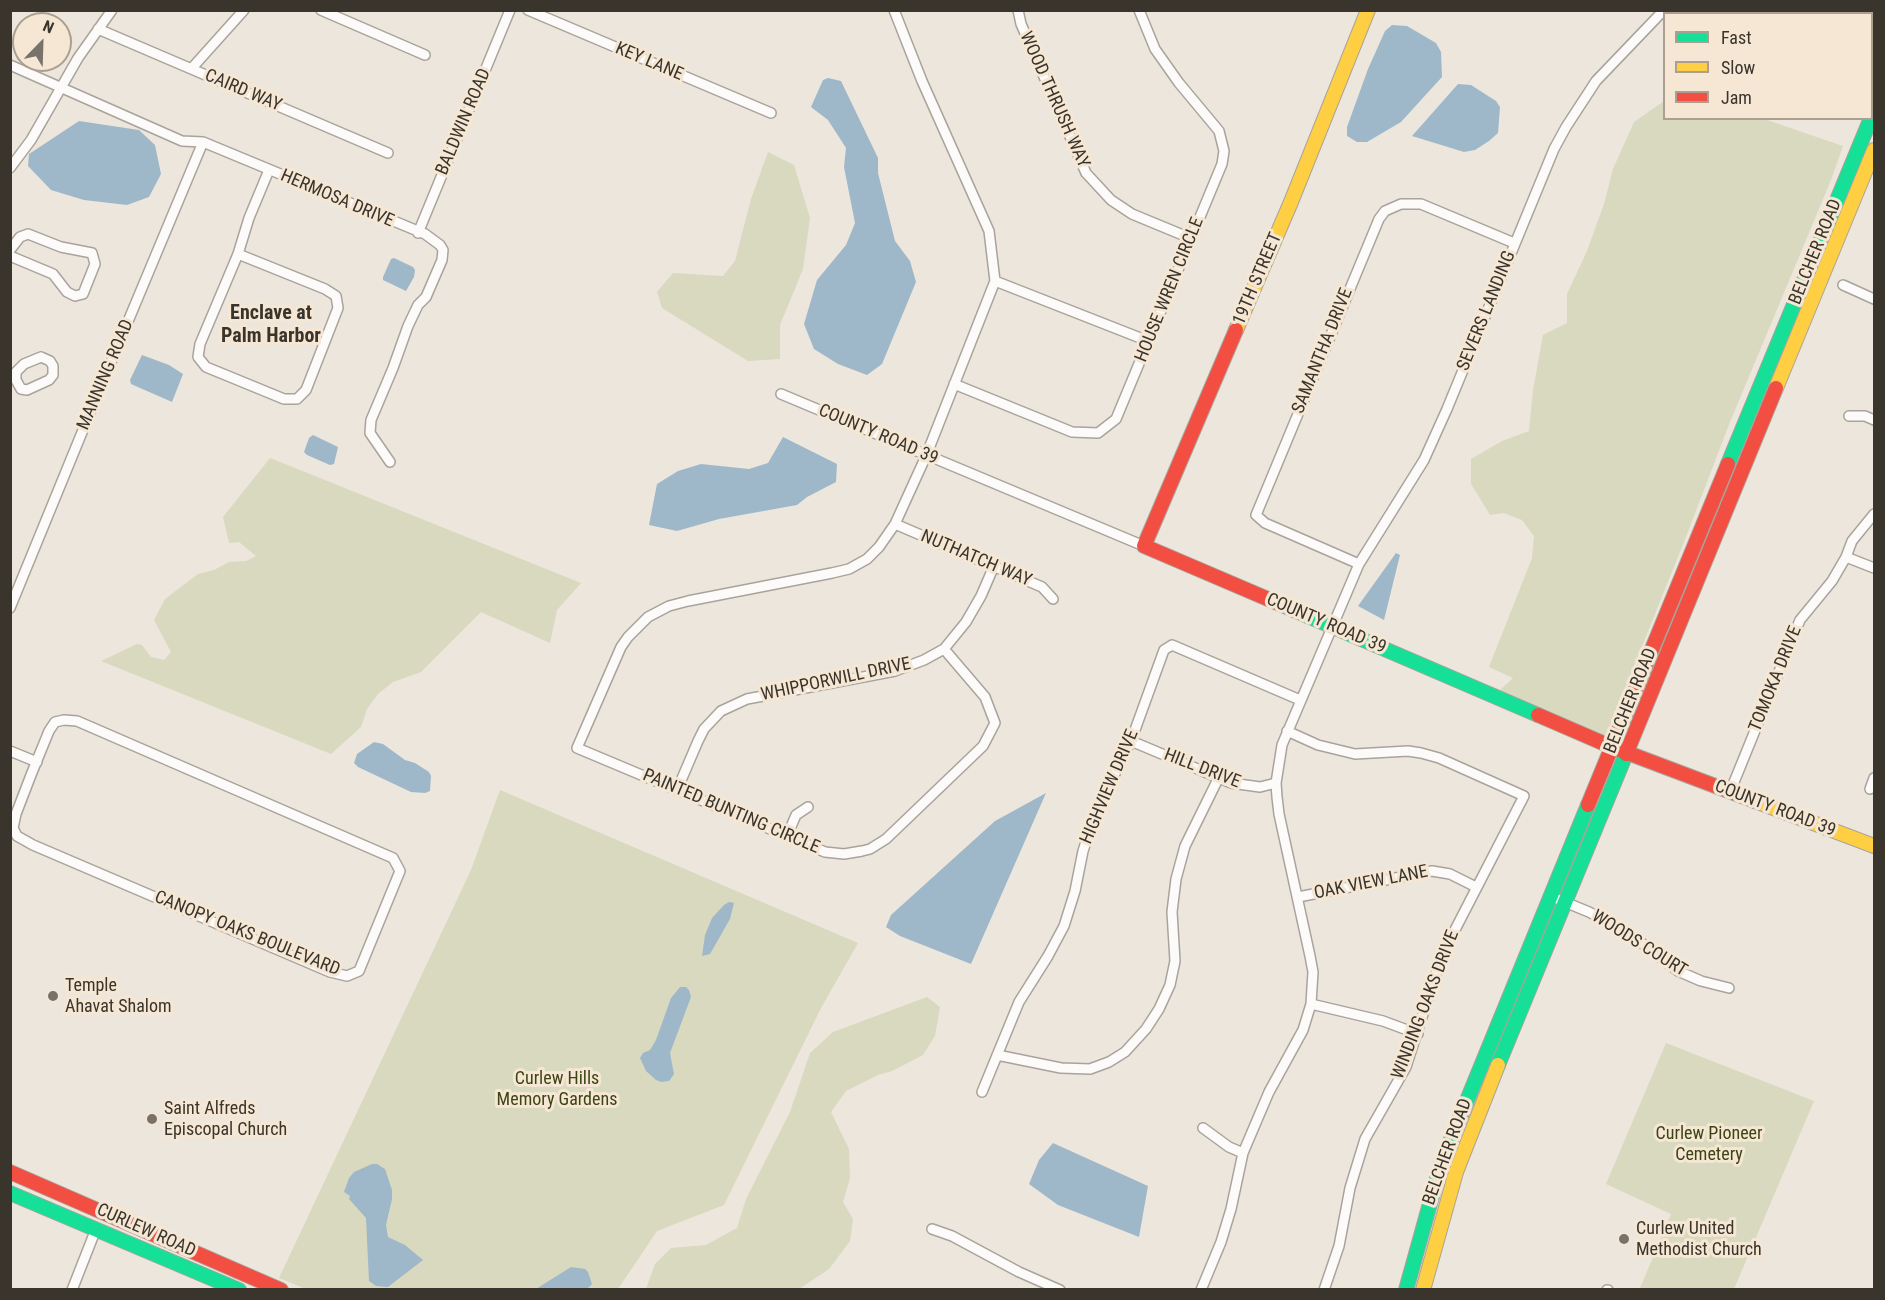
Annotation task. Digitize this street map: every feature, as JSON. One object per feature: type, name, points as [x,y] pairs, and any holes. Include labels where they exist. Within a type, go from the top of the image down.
[{"type":"main road","name":"19TH STREET","points":[[1144,546],[1291,202],[1368,10]]},
{"type":"main road","name":"BELCHER ROAD","points":[[1406,1290],[1441,1164],[1870,120]]},
{"type":"main road","name":"BELCHER ROAD","points":[[1423,1290],[1456,1172],[1875,150]]},
{"type":"main road","name":"COUNTY ROAD 39","points":[[1144,546],[1612,747],[1875,846]]},
{"type":"main road","name":"CURLEW ROAD","points":[[10,1172],[281,1290]]},
{"type":"main road","points":[[10,1183],[32,1190],[41,1186]]},
{"type":"main road","name":"CURLEW ROAD","points":[[10,1193],[239,1290]]},
{"type":"main road","points":[[96,1229],[114,1228],[176,1252],[193,1252]]},
{"type":"street","points":[[10,168],[112,10]]},
{"type":"street","points":[[192,68],[244,10]]},
{"type":"street","points":[[321,10],[425,55]]},
{"type":"street","name":"BALDWIN ROAD","points":[[418,233],[510,10]]},
{"type":"street","name":"KEY LANE","points":[[528,10],[771,113]]},
{"type":"street","points":[[894,10],[922,81],[989,231],[995,281],[926,456],[895,524]]},
{"type":"street","name":"WOOD THRUSH WAY","points":[[1018,10],[1021,24],[1086,173],[1111,200],[1132,214],[1190,238]]},
{"type":"street","name":"HOUSE WREN CIRCLE","points":[[954,384],[1072,432],[1098,433],[1116,419],[1222,164],[1224,146],[1219,131],[1179,83],[1155,49],[1139,10]]},
{"type":"street","name":"SEVERS LANDING","points":[[1201,1290],[1221,1242],[1243,1153],[1269,1092],[1303,1030],[1311,1004],[1313,972],[1279,814],[1276,783],[1282,745],[1287,731],[1359,564],[1424,460],[1447,410],[1554,149],[1596,81],[1663,14]]},
{"type":"street","name":"CAIRD WAY","points":[[98,29],[388,153]]},
{"type":"street","name":"HERMOSA DRIVE","points":[[10,65],[182,141],[203,142],[425,234],[440,244],[443,250],[442,260],[426,297],[418,305],[413,315],[371,420],[370,433],[390,462]]},
{"type":"street","name":"MANNING ROAD","points":[[10,608],[203,142]]},
{"type":"street","points":[[238,254],[325,289],[336,296],[338,308],[306,390],[297,399],[284,399],[206,367],[198,357],[200,344],[238,254],[249,218],[269,170]]},
{"type":"street","name":"SAMANTHA DRIVE","points":[[1359,564],[1265,523],[1256,514],[1379,219],[1385,211],[1401,204],[1421,204],[1514,243]]},
{"type":"street","points":[[10,249],[20,237],[28,234],[61,247],[92,253],[95,264],[82,294],[75,296],[67,292],[52,274],[10,256]]},
{"type":"street","points":[[995,281],[1148,341]]},
{"type":"street","points":[[1843,285],[1875,299]]},
{"type":"street","name":"COUNTY ROAD 39","points":[[781,394],[1144,546]]},
{"type":"street","points":[[1849,416],[1865,416],[1875,420]]},
{"type":"street","name":"TOMOKA DRIVE","points":[[1730,792],[1800,620],[1832,581],[1852,542],[1875,514]]},
{"type":"street","name":"NUTHATCH WAY","points":[[895,524],[1042,587],[1053,598]]},
{"type":"street","name":"PAINTED BUNTING CIRCLE","points":[[895,524],[879,547],[867,559],[849,569],[688,600],[669,606],[648,617],[621,647],[577,748],[825,852],[844,854],[870,849],[886,838],[983,746],[995,723],[985,697],[944,649]]},
{"type":"street","points":[[1846,557],[1875,568]]},
{"type":"street","name":"WHIPPORWILL DRIVE","points":[[677,790],[704,729],[721,711],[747,699],[895,671],[924,660],[944,649],[975,609],[994,566]]},
{"type":"street","name":"HIGHVIEW DRIVE","points":[[982,1092],[1019,1002],[1064,926],[1095,814],[1131,741],[1164,650],[1172,645],[1300,699]]},
{"type":"street","name":"CANOPY OAKS BOULEVARD","points":[[76,721],[393,858],[400,871],[359,971],[347,976],[330,972],[33,845],[17,836],[13,828],[16,814],[37,762],[55,722],[76,721]]},
{"type":"street","name":"WINDING OAKS DRIVE","points":[[1287,731],[1318,745],[1355,754],[1408,751],[1421,753],[1439,758],[1524,796],[1442,955],[1406,1067],[1365,1139],[1358,1158],[1339,1246],[1324,1290]]},
{"type":"street","name":"HILL DRIVE","points":[[1131,741],[1218,778],[1247,786],[1276,783]]},
{"type":"street","points":[[10,751],[37,762]]},
{"type":"street","points":[[997,1055],[1061,1068],[1090,1069],[1125,1052],[1146,1029],[1159,1009],[1170,985],[1175,961],[1172,912],[1176,879],[1185,846],[1218,778]]},
{"type":"street","points":[[1870,789],[1875,778]]},
{"type":"street","points":[[787,836],[796,815],[808,807]]},
{"type":"street","name":"OAK VIEW LANE","points":[[1298,897],[1432,871],[1450,874],[1476,887]]},
{"type":"street","name":"WOODS COURT","points":[[1550,896],[1619,928],[1678,971],[1701,981],[1729,988]]},
{"type":"street","points":[[1311,1004],[1383,1021],[1418,1034]]},
{"type":"street","points":[[1203,1128],[1229,1147],[1243,1153]]},
{"type":"street","points":[[72,1290],[96,1229]]},
{"type":"street","points":[[932,1229],[952,1236],[1019,1272],[1060,1290]]},
{"type":"green space","points":[[1663,102],[1663,120],[1767,120],[1843,146],[1730,422],[1605,738],[1521,702],[1491,685],[1500,690],[1513,678],[1489,667],[1532,558],[1534,536],[1522,520],[1504,513],[1490,515],[1471,484],[1471,459],[1502,441],[1529,431],[1533,390],[1543,335],[1567,323],[1567,294],[1587,251],[1604,204],[1613,169],[1634,122]]},
{"type":"green space","points":[[768,152],[794,165],[810,218],[803,269],[780,325],[780,359],[748,361],[662,308],[657,292],[673,273],[723,276],[735,261],[751,199]]},
{"type":"green space","points":[[270,458],[581,583],[557,610],[550,643],[481,612],[421,672],[393,682],[378,694],[367,709],[361,727],[331,754],[101,661],[137,644],[142,645],[151,657],[164,660],[171,652],[154,620],[165,599],[198,574],[214,570],[229,562],[246,561],[256,556],[239,542],[229,543],[223,517]]},
{"type":"green space","name":"Curlew Hills Memory Gardens","points":[[500,790],[858,943],[821,1008],[724,1205],[657,1231],[618,1289],[308,1290],[279,1278],[471,870]]},
{"type":"green space","points":[[927,997],[940,1007],[935,1036],[923,1055],[846,1091],[831,1112],[849,1149],[850,1178],[843,1202],[853,1219],[850,1241],[829,1269],[799,1289],[646,1289],[655,1264],[671,1248],[706,1245],[737,1228],[746,1199],[790,1112],[810,1053],[833,1032]]},
{"type":"green space","name":"Curlew Pioneer Cemetery","points":[[1666,1043],[1814,1101],[1734,1289],[1640,1288],[1671,1214],[1606,1184]]},
{"type":"water","points":[[1392,25],[1407,26],[1436,43],[1441,52],[1442,77],[1401,122],[1367,142],[1357,142],[1347,136],[1347,127],[1368,69],[1385,31]]},
{"type":"water","points":[[828,78],[841,81],[878,158],[878,173],[895,241],[910,261],[916,282],[882,364],[867,375],[838,364],[814,349],[804,324],[817,280],[846,245],[855,223],[844,167],[846,148],[828,120],[811,107],[823,80]]},
{"type":"water","points":[[1458,84],[1471,85],[1496,101],[1500,107],[1498,133],[1475,150],[1464,152],[1412,136]]},
{"type":"water","points":[[79,121],[139,130],[155,145],[161,174],[149,197],[127,205],[84,200],[51,190],[28,166],[29,154]]},
{"type":"water","points":[[394,258],[415,270],[414,277],[406,291],[383,280],[391,259]]},
{"type":"water","points":[[142,355],[169,365],[183,374],[172,402],[131,384],[130,380]]},
{"type":"water","points":[[313,435],[338,447],[334,464],[330,465],[304,452],[309,438]]},
{"type":"water","points":[[783,437],[837,464],[836,482],[807,497],[797,505],[719,519],[677,531],[649,525],[657,484],[678,471],[701,464],[749,469],[768,463]]},
{"type":"water","points":[[1396,553],[1400,555],[1384,620],[1358,606]]},
{"type":"water","points":[[374,742],[383,744],[405,760],[429,772],[430,791],[411,792],[358,767],[354,763],[357,754]]},
{"type":"water","points":[[1046,793],[971,964],[900,936],[886,927],[891,915],[995,821]]},
{"type":"water","points":[[729,902],[734,903],[730,919],[710,954],[702,956],[705,935],[712,918]]},
{"type":"water","points":[[680,987],[686,987],[691,997],[670,1053],[674,1074],[669,1081],[661,1082],[646,1071],[640,1058],[643,1053],[650,1050],[656,1040],[671,998]]},
{"type":"water","points":[[1053,1143],[1148,1186],[1139,1237],[1058,1205],[1029,1184],[1039,1160]]},
{"type":"water","points":[[372,1164],[385,1169],[392,1190],[386,1225],[388,1237],[405,1245],[423,1260],[388,1287],[376,1286],[369,1281],[366,1218],[349,1199],[350,1196],[344,1192],[354,1172]]},
{"type":"water","points":[[571,1267],[585,1269],[588,1272],[592,1284],[587,1289],[536,1289]]},
{"type":"traffic: fast","points":[[1728,464],[1870,120]]},
{"type":"traffic: fast","points":[[1282,605],[1538,715]]},
{"type":"traffic: fast","points":[[1498,1065],[1626,754]]},
{"type":"traffic: fast","points":[[1406,1290],[1441,1164],[1588,805]]},
{"type":"traffic: fast","points":[[10,1193],[239,1290]]},
{"type":"traffic: slow","points":[[1236,330],[1291,202],[1368,10]]},
{"type":"traffic: slow","points":[[1776,388],[1874,150]]},
{"type":"traffic: slow","points":[[1755,801],[1874,846]]},
{"type":"traffic: slow","points":[[1423,1290],[1456,1172],[1498,1065]]},
{"type":"traffic: jam","points":[[1236,330],[1144,546],[1282,605]]},
{"type":"traffic: jam","points":[[1626,754],[1776,388]]},
{"type":"traffic: jam","points":[[1588,805],[1728,464]]},
{"type":"traffic: jam","points":[[1538,715],[1612,747],[1755,801]]},
{"type":"traffic: jam","points":[[10,1172],[281,1290]]},
{"type":"place","name":"Temple Ahavat Shalom","points":[[53,996]]},
{"type":"place","name":"Saint Alfreds Episcopal Church","points":[[152,1119]]},
{"type":"place","name":"Curlew United Methodist Church","points":[[1624,1239]]},
{"type":"district","name":"Enclave at Palm Harbor","points":[[271,326]]}]
